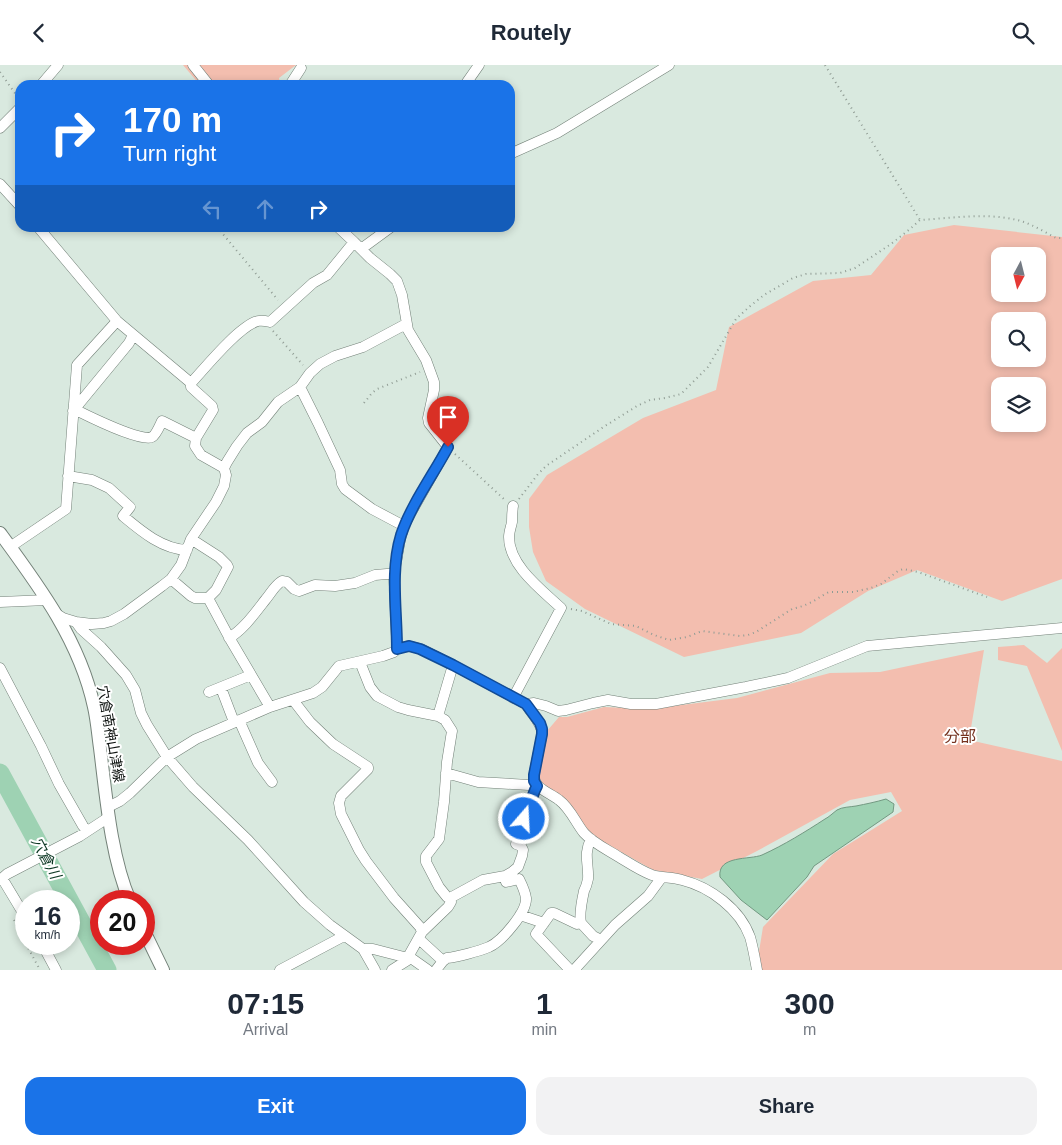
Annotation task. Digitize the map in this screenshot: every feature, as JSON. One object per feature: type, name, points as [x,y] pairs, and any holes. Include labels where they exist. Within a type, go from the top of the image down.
[{"type":"main road","name":"穴倉南神山津線","points":[[0,533],[54,612],[78,658],[89,687],[94,708],[109,812],[125,890]]},
{"type":"main road","points":[[155,954],[163,970]]},
{"type":"street","points":[[45,80],[58,65]]},
{"type":"street","points":[[193,65],[205,80]]},
{"type":"street","points":[[468,80],[479,65]]},
{"type":"street","points":[[515,152],[557,133],[669,65]]},
{"type":"street","points":[[293,80],[301,68]]},
{"type":"street","points":[[0,128],[15,113]]},
{"type":"street","points":[[0,184],[15,200]]},
{"type":"street","points":[[42,232],[117,321],[190,383],[191,387],[212,407],[213,410],[196,438],[195,446],[201,455],[224,468],[226,475],[224,486],[216,502],[191,539],[181,565],[171,579],[124,614],[111,621],[92,625],[64,618],[54,612]]},
{"type":"street","points":[[343,232],[397,281],[402,295],[406,325],[429,368],[434,382],[428,417],[429,423],[448,447],[404,526],[398,549],[394,574],[397,649]]},
{"type":"street","points":[[190,383],[230,341],[250,325],[257,321],[270,322],[313,283],[327,275],[358,246],[382,232]]},
{"type":"street","points":[[10,547],[66,509],[77,365],[117,321]]},
{"type":"street","points":[[224,468],[237,446],[248,433],[262,422],[278,402],[300,387],[310,373],[320,364],[335,356],[363,347],[406,325]]},
{"type":"street","points":[[74,411],[129,343],[133,335]]},
{"type":"street","points":[[300,387],[340,470],[342,484],[345,489],[372,509],[404,526]]},
{"type":"street","points":[[74,411],[78,411],[119,430],[142,437],[150,438],[153,436],[162,421],[196,438]]},
{"type":"street","points":[[68,476],[92,479],[109,488],[130,507],[123,516],[132,524],[154,540],[186,551]]},
{"type":"street","points":[[513,507],[509,536],[515,561],[525,574],[561,608],[513,698]]},
{"type":"street","points":[[171,579],[195,598],[208,598],[216,590],[228,567],[219,557],[191,539]]},
{"type":"street","points":[[229,638],[235,635],[248,622],[275,587],[282,581],[287,582],[299,591],[315,585],[335,586],[355,583],[375,575],[394,574]]},
{"type":"street","points":[[208,598],[229,638],[270,707]]},
{"type":"street","points":[[0,603],[47,601]]},
{"type":"street","points":[[76,622],[126,675],[134,690],[141,713],[167,757],[206,800],[248,840],[304,902],[330,925],[363,949],[375,970]]},
{"type":"street","points":[[15,898],[3,877],[84,833],[130,793],[167,757],[196,739],[236,721],[270,707],[314,693],[328,681],[339,666],[383,656],[397,649],[409,646],[420,649],[526,704],[534,703],[558,711],[608,700],[631,704],[656,703],[746,687],[788,678],[867,647],[1062,628]]},
{"type":"street","points":[[360,662],[370,687],[377,695],[398,707],[438,716],[445,720],[452,731],[439,839],[426,856],[426,862],[451,902],[421,935],[410,958],[392,970]]},
{"type":"street","points":[[438,716],[453,665]]},
{"type":"street","points":[[0,668],[58,784],[83,826],[84,833]]},
{"type":"street","points":[[209,692],[251,675]]},
{"type":"street","points":[[221,688],[258,763],[272,782]]},
{"type":"street","points":[[293,700],[310,723],[333,744],[368,767],[341,796],[339,803],[341,814],[366,861],[420,927],[421,935],[443,961]]},
{"type":"street","points":[[526,704],[542,729],[534,775],[534,781],[537,785],[560,801],[591,839],[650,874],[681,879],[713,893],[734,911],[743,923],[750,936],[757,970]]},
{"type":"street","points":[[446,773],[478,782],[537,785]]},
{"type":"street","points":[[450,898],[483,879],[505,876],[518,867],[523,850],[521,846],[516,844],[537,785]]},
{"type":"street","points":[[591,839],[586,857],[588,880],[583,895],[580,918],[581,923],[593,936],[601,940]]},
{"type":"street","points":[[574,970],[615,925],[648,896],[662,877]]},
{"type":"street","points":[[436,970],[443,961],[489,947],[503,936],[520,915],[525,907],[526,898],[519,879],[506,882]]},
{"type":"street","points":[[570,970],[536,934],[552,913],[577,924],[581,923]]},
{"type":"street","points":[[520,915],[544,923]]},
{"type":"street","points":[[280,970],[344,936]]},
{"type":"street","points":[[363,949],[373,949],[410,958],[428,970]]},
{"type":"street","points":[[48,955],[56,970]]},
{"type":"path","points":[[825,65],[920,220]]},
{"type":"path","points":[[0,72],[15,92]]},
{"type":"path","points":[[448,447],[513,507],[546,466],[605,426],[650,400],[681,394],[708,367],[736,319],[764,295],[793,278],[806,274],[840,273],[855,268],[891,244],[920,220],[999,217],[1022,221],[1056,238],[1062,238]]},
{"type":"path","points":[[221,232],[286,309]]},
{"type":"path","points":[[270,322],[271,328],[310,373]]},
{"type":"path","points":[[364,403],[377,389],[429,368]]},
{"type":"path","points":[[561,608],[582,611],[612,624],[636,626],[670,640],[702,631],[740,636],[748,635],[792,609],[812,602],[825,593],[852,592],[871,588],[881,584],[903,569],[918,572],[987,597]]},
{"type":"path","points":[[32,955],[40,970]]},
{"type":"shaded area","points":[[183,65],[296,65],[279,78],[279,80],[196,80]]},
{"type":"shaded area","points":[[954,225],[1062,237],[1062,579],[1002,601],[917,570],[868,591],[801,633],[684,657],[585,609],[546,581],[533,552],[529,527],[529,499],[547,475],[643,418],[716,390],[729,327],[813,281],[871,275],[904,235]]},
{"type":"shaded area","points":[[1024,645],[1047,663],[1062,648],[1062,751],[1027,666],[998,660],[998,647]]},
{"type":"shaded area","points":[[984,650],[969,740],[1062,761],[1062,970],[756,970],[763,927],[833,854],[902,811],[891,792],[850,800],[702,879],[653,870],[593,836],[564,800],[541,782],[539,776],[541,756],[547,731],[559,717],[567,717],[604,707],[650,709],[737,698],[830,673],[880,672]]},
{"type":"shaded area","points":[[886,799],[894,804],[893,812],[814,866],[807,877],[767,920],[741,900],[720,877],[720,870],[729,862],[762,855],[786,843],[839,809]]},
{"type":"waterway","name":"穴倉川","points":[[0,773],[107,970]]},
{"type":"district","name":"分部","points":[[960,736]]},
{"type":"route","points":[[448,447],[404,526],[400,540],[394,575],[397,649],[409,646],[420,649],[526,704],[530,712],[540,723],[542,734],[534,775],[534,781],[537,786],[524,819]]}]
